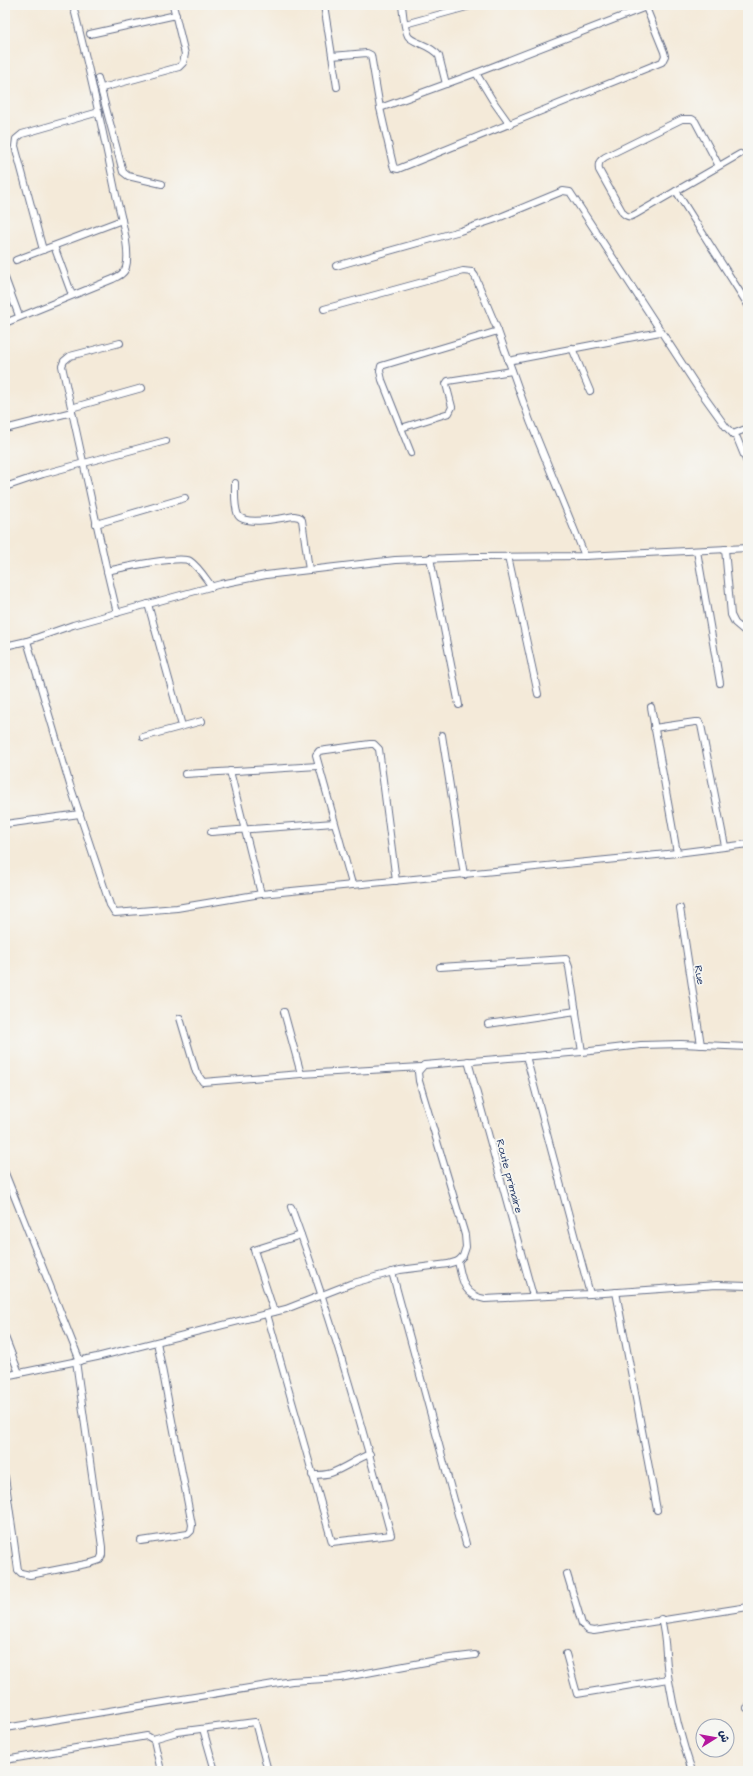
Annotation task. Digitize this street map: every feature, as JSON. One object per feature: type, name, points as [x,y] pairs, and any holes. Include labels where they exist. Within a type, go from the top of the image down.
[{"type":"street","points":[[5,323],[19,316],[113,279],[124,272],[127,254],[122,220],[99,112],[73,5]]},
{"type":"street","points":[[102,88],[175,68],[183,63],[185,54],[173,5]]},
{"type":"street","points":[[324,5],[337,87]]},
{"type":"street","points":[[402,5],[409,38],[432,48],[439,56],[446,84]]},
{"type":"street","points":[[405,24],[474,5]]},
{"type":"street","points":[[332,56],[367,53],[371,55],[380,108],[393,165],[394,168],[398,169],[510,125],[662,62],[664,60],[664,52],[646,6],[476,73],[380,108]]},
{"type":"street","points":[[90,34],[176,15]]},
{"type":"street","points":[[476,73],[510,125]]},
{"type":"street","points":[[98,78],[102,88],[123,172],[128,176],[162,184]]},
{"type":"street","points":[[43,250],[15,146],[16,139],[22,134],[99,112]]},
{"type":"street","points":[[719,166],[696,121],[688,118],[682,119],[605,157],[600,160],[598,164],[599,170],[626,216],[630,217],[740,154]]},
{"type":"street","points":[[336,266],[460,232],[567,191],[574,197],[597,236],[707,401],[736,438],[748,465]]},
{"type":"street","points":[[676,191],[748,305]]},
{"type":"street","points":[[16,260],[122,220]]},
{"type":"street","points":[[54,246],[72,295]]},
{"type":"street","points":[[324,309],[468,271],[472,272],[498,331],[530,421],[584,556]]},
{"type":"street","points":[[5,278],[19,316]]},
{"type":"street","points":[[411,453],[382,380],[380,371],[381,366],[498,331]]},
{"type":"street","points":[[508,360],[660,332]]},
{"type":"street","points":[[117,612],[96,524],[62,366],[64,361],[70,356],[120,343]]},
{"type":"street","points":[[572,348],[590,391]]},
{"type":"street","points":[[401,428],[449,413],[452,407],[446,389],[446,384],[448,381],[512,371]]},
{"type":"street","points":[[5,429],[142,388]]},
{"type":"street","points":[[733,434],[748,428]]},
{"type":"street","points":[[5,487],[166,441]]},
{"type":"street","points":[[235,483],[236,509],[239,517],[242,519],[255,521],[299,516],[302,520],[309,570]]},
{"type":"street","points":[[96,524],[185,498]]},
{"type":"street","points":[[5,646],[27,641],[117,612],[212,587],[266,575],[396,560],[430,558],[584,556],[748,548]]},
{"type":"street","points":[[725,550],[731,615],[735,623],[748,634]]},
{"type":"street","points":[[697,551],[720,683]]},
{"type":"street","points":[[508,556],[538,694]]},
{"type":"street","points":[[430,558],[459,705]]},
{"type":"street","points":[[107,571],[174,559],[185,559],[194,565],[212,587]]},
{"type":"street","points":[[148,604],[182,726]]},
{"type":"street","points":[[27,641],[80,814],[113,912],[163,910],[261,894],[677,853],[748,844]]},
{"type":"street","points":[[651,707],[677,853]]},
{"type":"street","points":[[143,737],[202,721]]},
{"type":"street","points":[[654,728],[695,722],[699,722],[701,725],[725,846]]},
{"type":"street","points":[[442,735],[464,874]]},
{"type":"street","points":[[352,884],[316,755],[319,751],[370,744],[377,746],[396,881]]},
{"type":"street","points":[[185,774],[318,766]]},
{"type":"street","points":[[230,771],[261,894]]},
{"type":"street","points":[[5,824],[80,814]]},
{"type":"street","points":[[211,832],[334,823]]},
{"type":"street","name":"Rue","points":[[680,908],[701,1045]]},
{"type":"street","points":[[440,967],[566,959],[570,967],[582,1052]]},
{"type":"street","points":[[488,1024],[576,1011]]},
{"type":"street","points":[[284,1012],[301,1074]]},
{"type":"street","points":[[180,1018],[196,1072],[203,1082],[301,1074],[421,1067],[429,1063],[582,1052],[641,1045],[748,1047]]},
{"type":"street","points":[[526,1056],[590,1294]]},
{"type":"street","name":"Route primaire","points":[[468,1061],[533,1296]]},
{"type":"street","points":[[5,1376],[78,1361],[267,1314],[286,1309],[350,1284],[392,1272],[448,1264],[458,1260],[463,1256],[466,1247],[464,1235],[419,1080],[418,1072],[421,1067]]},
{"type":"street","points":[[5,1173],[78,1361],[102,1547],[102,1555],[100,1560],[91,1564],[30,1575],[21,1573],[18,1570],[5,1477]]},
{"type":"street","points":[[267,1314],[332,1542],[391,1535],[370,1454],[322,1294],[291,1206]]},
{"type":"street","points":[[274,1312],[254,1250],[301,1235]]},
{"type":"street","points":[[458,1260],[462,1278],[468,1291],[474,1296],[485,1299],[590,1294],[717,1285],[748,1286]]},
{"type":"street","points":[[392,1272],[466,1544]]},
{"type":"street","points":[[616,1292],[657,1510]]},
{"type":"street","points":[[5,1337],[19,1373]]},
{"type":"street","points":[[141,1541],[188,1534],[191,1531],[192,1525],[156,1342]]},
{"type":"street","points":[[312,1475],[330,1473],[344,1467],[356,1459],[370,1454]]},
{"type":"street","points":[[567,1574],[582,1624],[588,1630],[594,1631],[610,1629],[661,1619],[748,1607]]},
{"type":"street","points":[[661,1619],[666,1648],[668,1679],[677,1722],[692,1771]]},
{"type":"street","points":[[566,1654],[577,1694],[668,1679]]},
{"type":"street","points":[[5,1728],[292,1681],[340,1678],[442,1659],[475,1655]]},
{"type":"street","points":[[153,1739],[177,1732],[255,1722],[268,1771]]},
{"type":"street","points":[[203,1729],[215,1771]]},
{"type":"street","points":[[5,1760],[147,1736],[153,1739],[156,1746],[161,1771]]}]
